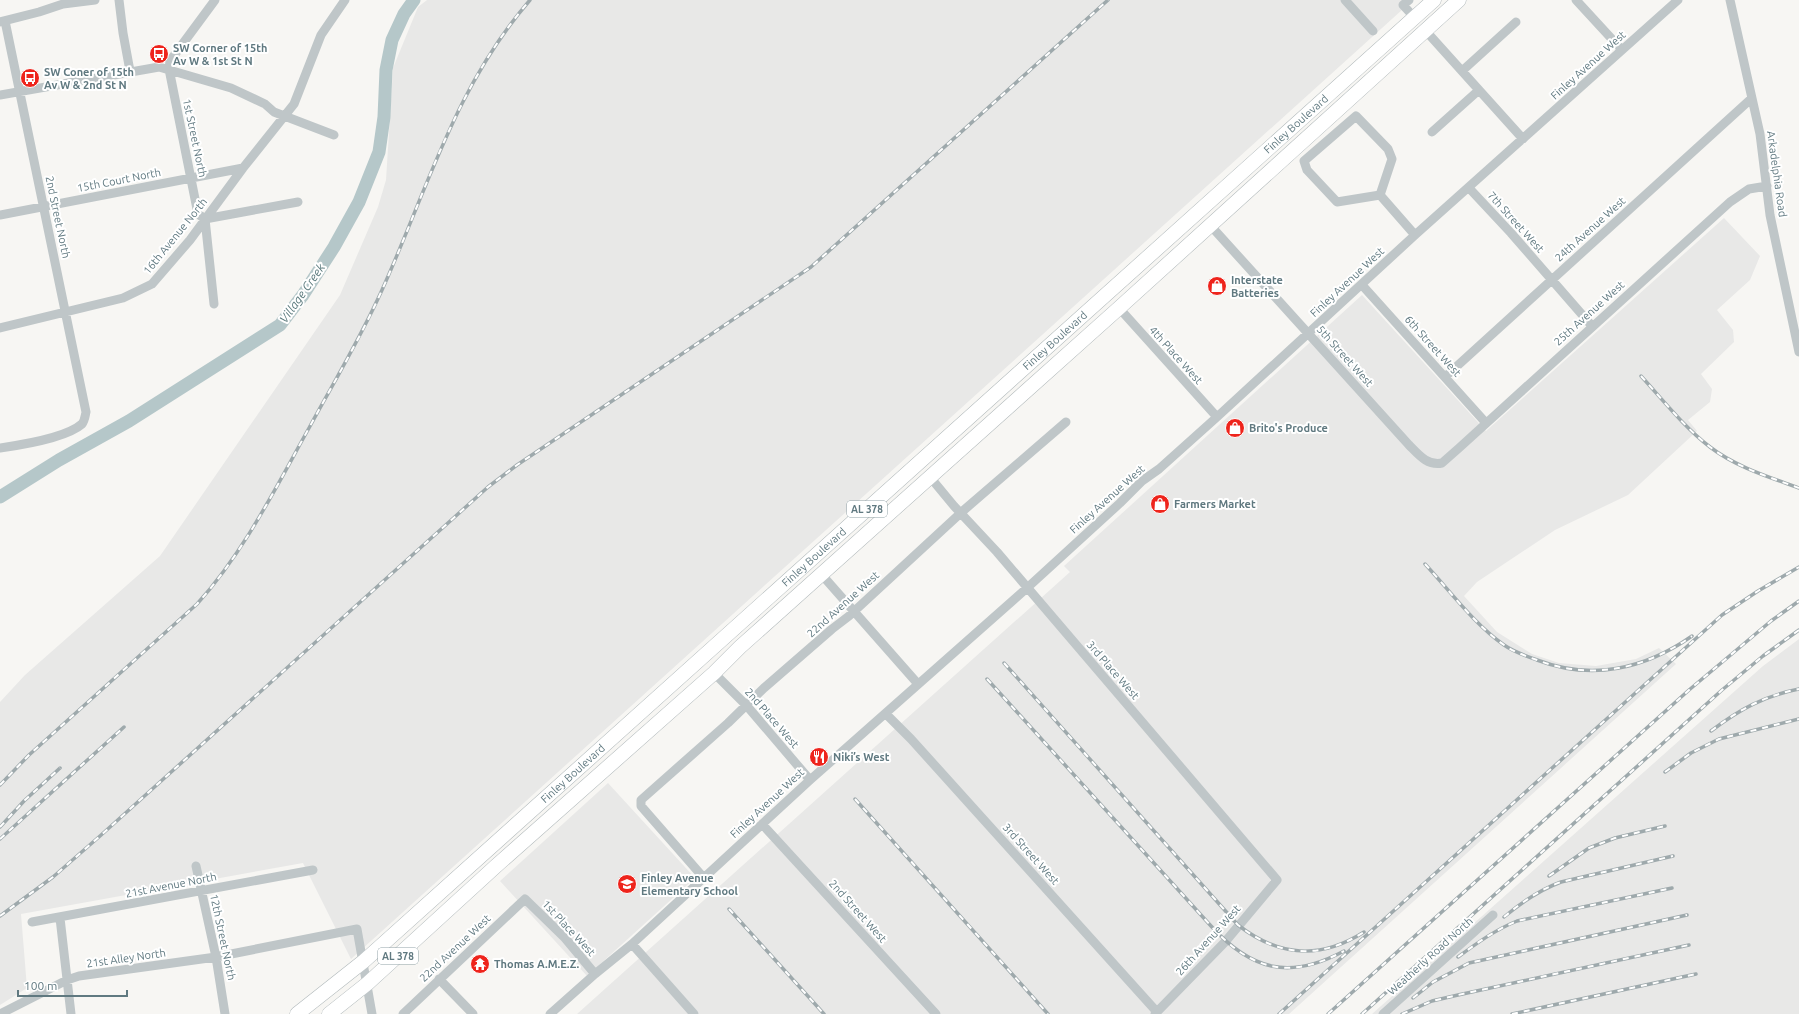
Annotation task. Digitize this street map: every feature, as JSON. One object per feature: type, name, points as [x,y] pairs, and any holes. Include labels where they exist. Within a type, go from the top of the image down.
[{"type":"main road","name":"Finley Boulevard","points":[[297,1014],[364,961],[1434,0]]},
{"type":"main road","name":"Finley Boulevard","points":[[329,1014],[368,983],[496,866],[714,673],[740,647],[1119,308],[1459,0]]},
{"type":"main road","points":[[1414,17],[1425,30]]},
{"type":"main road","points":[[1198,211],[1210,226]]},
{"type":"main road","points":[[1105,295],[1119,308]]},
{"type":"main road","points":[[1027,365],[1042,376]]},
{"type":"main road","points":[[917,464],[930,477]]},
{"type":"main road","points":[[810,560],[822,575]]},
{"type":"main road","points":[[701,658],[714,673]]},
{"type":"main road","points":[[484,853],[496,866]]},
{"type":"street","points":[[2,21],[64,2],[94,0]]},
{"type":"street","points":[[119,0],[130,71]]},
{"type":"street","points":[[169,69],[170,61],[215,0]]},
{"type":"street","name":"16th Avenue North","points":[[0,328],[123,298],[152,284],[190,240],[243,168],[294,104],[320,35],[345,0]]},
{"type":"street","points":[[1344,0],[1373,32]]},
{"type":"street","points":[[1409,0],[1403,5],[1414,17]]},
{"type":"street","points":[[1576,0],[1622,50]]},
{"type":"street","name":"Finley Avenue West","points":[[550,1014],[595,974],[632,944],[810,780],[886,714],[1120,503],[1142,480],[1159,469],[1415,235],[1678,0]]},
{"type":"street","name":"Arkadelphia Road","points":[[1730,0],[1760,134],[1770,215],[1799,352]]},
{"type":"street","name":"2nd Street North","points":[[0,448],[49,438],[64,433],[81,424],[85,418],[85,406],[66,312],[19,92],[2,21]]},
{"type":"street","points":[[1462,71],[1516,22]]},
{"type":"street","points":[[1425,30],[1523,139]]},
{"type":"street","points":[[0,95],[159,67],[231,88],[265,104],[274,112],[286,115],[334,135]]},
{"type":"street","name":"1st Street North","points":[[169,69],[198,214],[205,219],[214,304]]},
{"type":"street","points":[[1432,132],[1479,90]]},
{"type":"street","name":"24th Avenue West","points":[[1445,377],[1752,98]]},
{"type":"street","points":[[1353,116],[1359,118],[1388,149],[1392,159],[1380,195],[1337,202],[1307,170],[1304,161],[1353,116]]},
{"type":"street","name":"15th Court North","points":[[0,215],[243,168]]},
{"type":"street","name":"25th Avenue West","points":[[1432,463],[1442,463],[1730,202],[1749,189],[1766,186]]},
{"type":"street","name":"7th Street West","points":[[1469,188],[1592,326]]},
{"type":"street","points":[[1380,195],[1415,235]]},
{"type":"street","points":[[205,219],[298,202]]},
{"type":"street","name":"5th Street West","points":[[1210,226],[1309,333],[1409,445],[1425,460],[1432,463]]},
{"type":"street","name":"6th Street West","points":[[1362,285],[1486,423]]},
{"type":"street","name":"4th Place West","points":[[1119,308],[1217,417]]},
{"type":"street","name":"22nd Avenue West","points":[[703,877],[641,806],[641,800],[747,706],[764,688],[854,612],[961,513],[1066,422]]},
{"type":"street","name":"3rd Place West","points":[[930,477],[997,552],[1026,588],[1277,880]]},
{"type":"street","points":[[822,575],[918,684]]},
{"type":"street","name":"2nd Place West","points":[[714,673],[747,706],[810,780]]},
{"type":"street","name":"3rd Street West","points":[[886,714],[916,745],[1156,1013]]},
{"type":"street","name":"2nd Street West","points":[[762,824],[936,1014]]},
{"type":"street","name":"12th Street North","points":[[196,866],[216,957],[226,1014]]},
{"type":"street","name":"21st Avenue North","points":[[32,922],[314,870]]},
{"type":"street","name":"26th Avenue West","points":[[1156,1013],[1225,942],[1277,880]]},
{"type":"street","name":"22nd Avenue West","points":[[402,1014],[525,899]]},
{"type":"street","name":"1st Place West","points":[[525,899],[565,938],[595,974]]},
{"type":"street","name":"Weatherly Road North","points":[[1383,1014],[1493,915]]},
{"type":"street","points":[[60,918],[71,1014]]},
{"type":"street","points":[[216,957],[357,929],[368,983],[372,1014]]},
{"type":"street","points":[[632,944],[694,1014]]},
{"type":"street","name":"21st Alley North","points":[[0,1014],[67,980],[79,976],[216,957]]},
{"type":"street","points":[[439,979],[473,1014]]},
{"type":"shaded area","points":[[427,0],[1413,0],[351,959],[303,863],[21,914],[27,988],[0,1005],[0,702],[25,675],[160,556],[340,295],[378,207],[386,180],[393,68],[418,7]]},
{"type":"shaded area","points":[[1724,218],[1760,256],[1750,280],[1717,310],[1733,330],[1734,342],[1701,374],[1712,389],[1710,402],[1688,420],[1697,431],[1628,495],[1555,530],[1477,582],[1464,596],[1497,632],[1532,654],[1559,663],[1596,666],[1636,659],[1659,648],[1676,664],[1289,1014],[577,1014],[1070,572],[1064,566],[1362,295],[1486,431]]},
{"type":"shaded area","points":[[1799,639],[1799,1014],[1372,1014],[1763,666]]},
{"type":"shaded area","points":[[608,783],[695,878],[587,976],[500,881]]},
{"type":"waterway","name":"Village Creek","points":[[0,497],[59,460],[129,421],[280,325],[303,295],[334,247],[359,202],[379,152],[384,117],[386,70],[392,40],[404,14],[414,0]]},
{"type":"railway","points":[[0,785],[29,755],[197,604],[230,563],[271,497],[365,325],[382,290],[429,176],[462,103],[504,33],[530,0]]},
{"type":"railway","points":[[0,916],[53,877],[100,836],[488,487],[517,465],[811,267],[1108,0]]},
{"type":"railway","points":[[1641,376],[1683,422],[1710,447],[1742,466],[1799,488]]},
{"type":"railway","points":[[1425,564],[1472,617],[1493,637],[1516,652],[1558,666],[1578,670],[1598,670],[1637,664],[1656,657],[1692,636]]},
{"type":"railway","points":[[1279,1014],[1722,615],[1758,591],[1799,567]]},
{"type":"railway","points":[[1328,1014],[1689,690],[1771,621],[1799,601]]},
{"type":"railway","points":[[1362,1014],[1722,690],[1763,656],[1799,630]]},
{"type":"railway","points":[[1004,663],[1238,925],[1253,936],[1269,944],[1284,949],[1300,951],[1316,951],[1332,947],[1348,941],[1364,932]]},
{"type":"railway","points":[[987,679],[1211,926],[1241,953],[1257,961],[1273,966],[1289,968],[1306,966],[1344,951]]},
{"type":"railway","points":[[1711,731],[1732,716],[1753,704],[1775,695],[1799,689]]},
{"type":"railway","points":[[1665,772],[1691,753],[1719,739],[1799,719]]},
{"type":"railway","points":[[0,839],[124,727]]},
{"type":"railway","points":[[0,827],[24,801],[60,768]]},
{"type":"railway","points":[[855,799],[1048,1014]]},
{"type":"railway","points":[[1549,876],[1589,848],[1615,838],[1665,826]]},
{"type":"railway","points":[[1504,917],[1531,897],[1561,882],[1673,856]]},
{"type":"railway","points":[[1458,957],[1479,942],[1517,921],[1672,888]]},
{"type":"railway","points":[[729,909],[824,1014]]},
{"type":"railway","points":[[1413,998],[1433,982],[1469,963],[1687,915]]},
{"type":"railway","points":[[1402,1014],[1432,1001],[1689,945]]},
{"type":"railway","points":[[1512,1014],[1696,974]]},
{"type":"place","name":"SW Corner of 15th Av W & 1st St N","points":[[159,54]]},
{"type":"place","name":"SW Coner of 15th Av W & 2nd St N","points":[[30,78]]},
{"type":"place","name":"Interstate Batteries","points":[[1217,286]]},
{"type":"place","name":"Brito's Produce","points":[[1235,428]]},
{"type":"place","name":"Farmers Market","points":[[1160,504]]},
{"type":"place","name":"Niki’s West","points":[[819,757]]},
{"type":"place","name":"Finley Avenue Elementary School","points":[[627,884]]},
{"type":"place","name":"Thomas A.M.E.Z.","points":[[480,964]]}]
